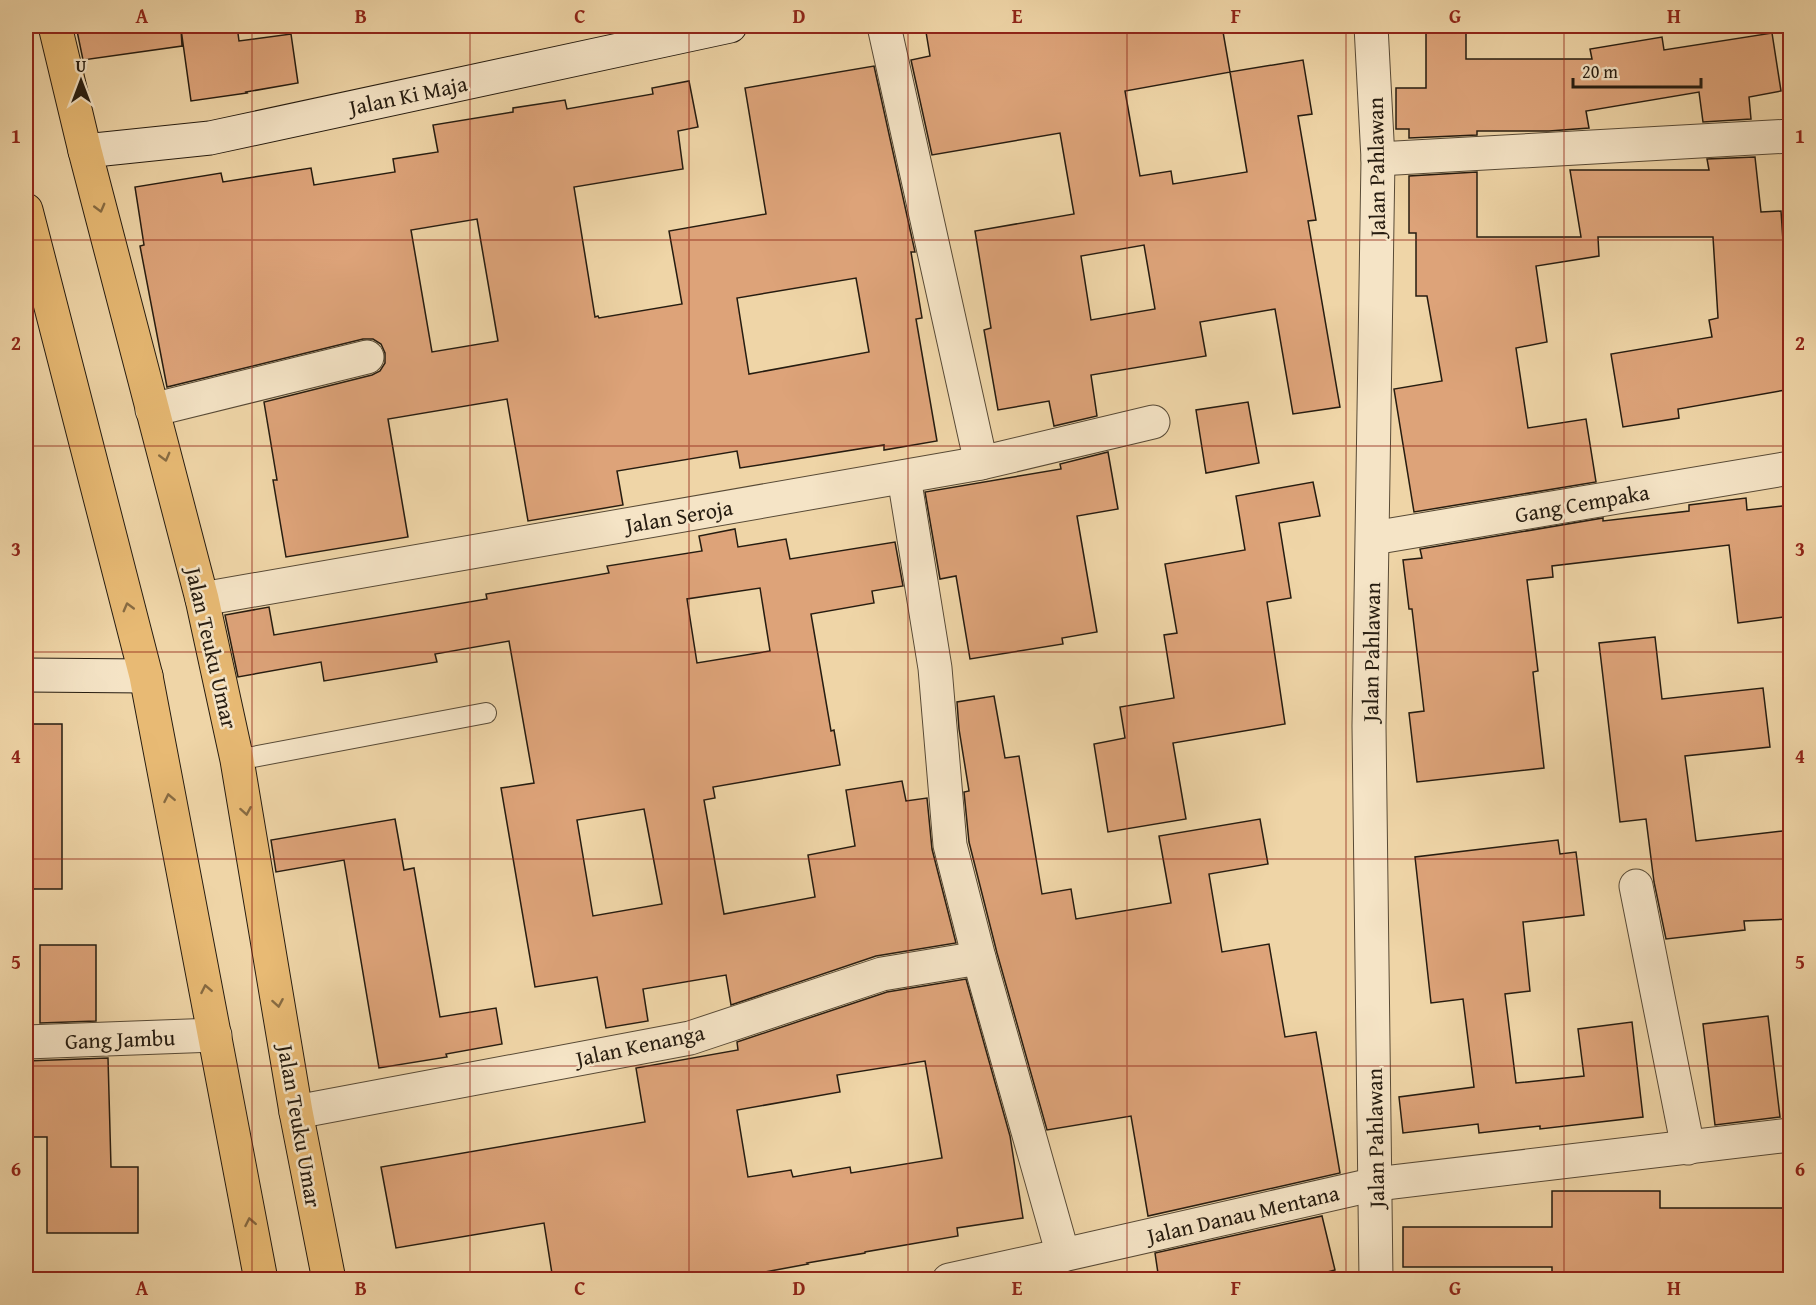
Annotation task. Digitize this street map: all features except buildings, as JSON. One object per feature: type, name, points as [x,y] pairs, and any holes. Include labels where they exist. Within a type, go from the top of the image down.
[{"type":"highway","name":"Jalan Teuku Umar","points":[[55,26],[85,151],[202,599],[237,760],[296,1112],[329,1280]]},
{"type":"highway","points":[[26,210],[146,676],[261,1280]]},
{"type":"street","name":"Jalan Ki Maja","points":[[85,151],[210,138],[644,35],[729,26]]},
{"type":"street","points":[[884,26],[981,463]]},
{"type":"street","name":"Jalan Pahlawan","points":[[1371,26],[1378,159],[1369,726],[1376,1280]]},
{"type":"street","points":[[1378,159],[1791,136]]},
{"type":"street","points":[[152,410],[367,357]]},
{"type":"street","name":"Jalan Seroja","points":[[202,599],[981,463],[1153,422]]},
{"type":"street","name":"Gang Cempaka","points":[[1373,538],[1791,468]]},
{"type":"street","points":[[904,477],[935,668],[950,845],[979,958],[1063,1255]]},
{"type":"street","points":[[26,675],[146,676]]},
{"type":"street","points":[[1636,886],[1688,1148]]},
{"type":"street","name":"Jalan Kenanga","points":[[296,1112],[690,1038],[882,974],[979,958]]},
{"type":"street","name":"Gang Jambu","points":[[26,1042],[215,1035]]},
{"type":"street","name":"Jalan Danau Mentana","points":[[949,1280],[1376,1184],[1791,1135]]},
{"type":"lane","points":[[237,760],[486,713]]}]
